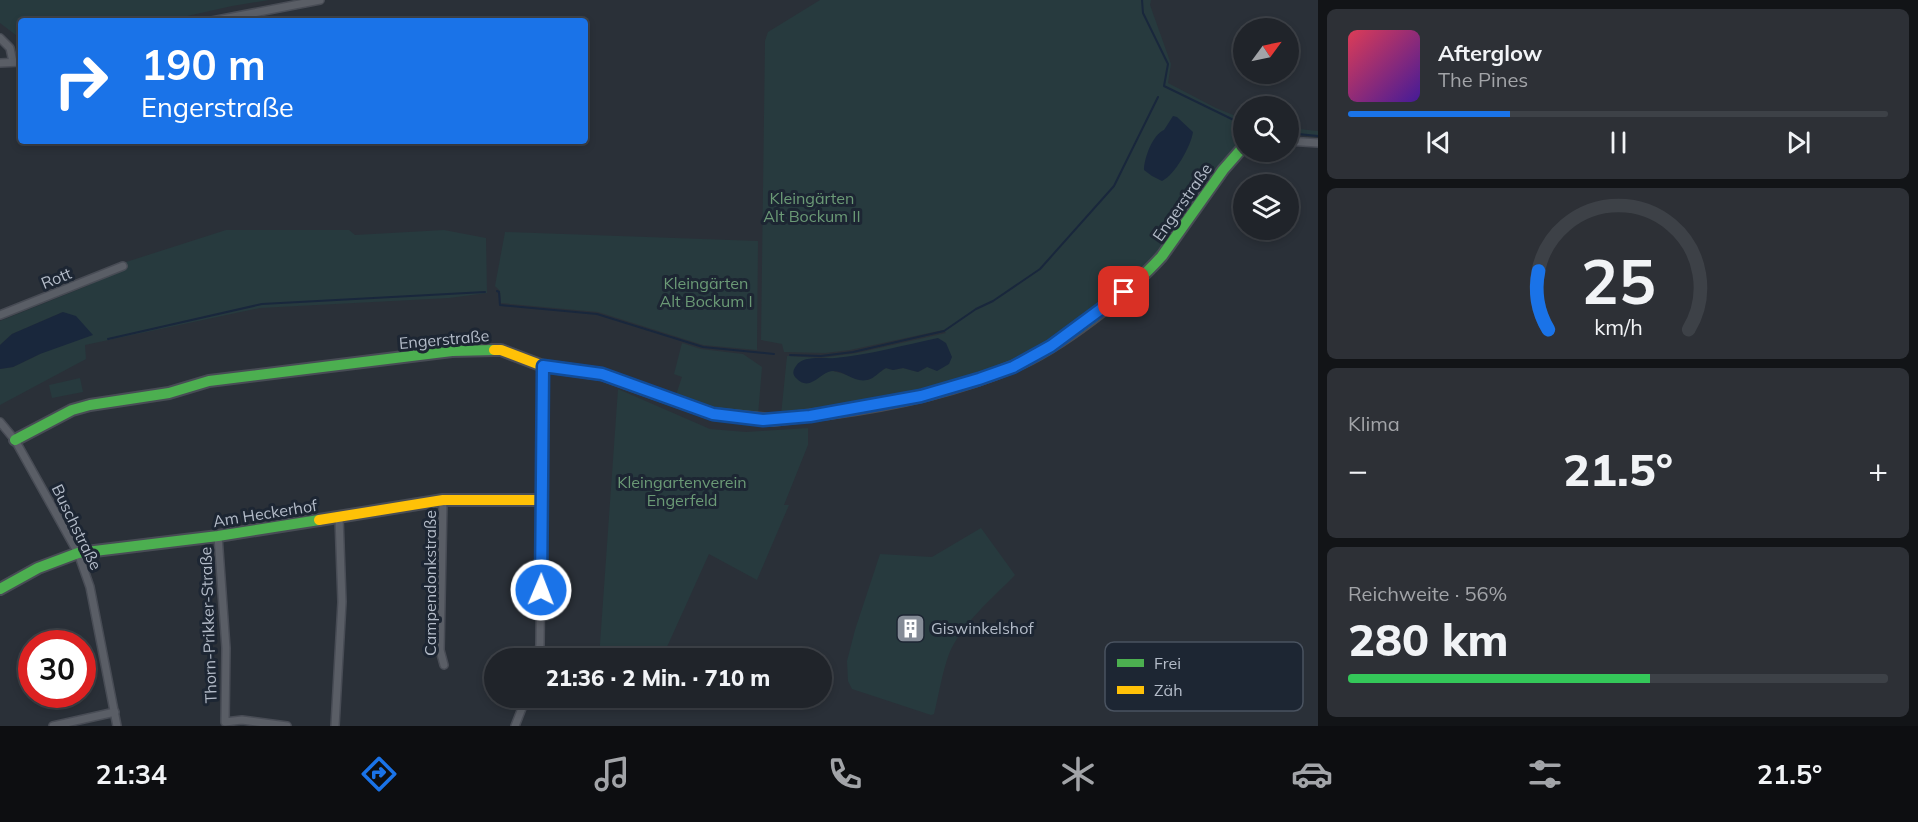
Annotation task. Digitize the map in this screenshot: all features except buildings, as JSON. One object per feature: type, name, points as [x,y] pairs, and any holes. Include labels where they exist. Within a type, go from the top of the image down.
[{"type":"street","points":[[227,18],[320,0]]},
{"type":"street","points":[[0,38],[10,48],[17,62],[0,63]]},
{"type":"street","points":[[1299,142],[1318,143]]},
{"type":"street","name":"Engerstraße","points":[[15,440],[72,410],[90,405],[169,393],[209,381],[452,351],[501,350],[543,366],[602,374],[713,414],[763,420],[810,416],[921,396],[1013,367],[1051,346],[1124,292],[1162,256],[1233,159]]},
{"type":"street","name":"Rott","points":[[0,315],[123,266]]},
{"type":"street","points":[[539,648],[543,366]]},
{"type":"street","name":"Buschstraße","points":[[0,422],[15,440],[78,553],[90,587],[117,726]]},
{"type":"street","name":"Am Heckerhof","points":[[0,589],[59,559],[78,553],[218,536],[442,501],[542,500]]},
{"type":"street","name":"Campendonkstraße","points":[[442,501],[440,650],[444,665]]},
{"type":"street","points":[[335,726],[342,602],[339,517]]},
{"type":"street","name":"Thorn-Prikker-Straße","points":[[218,536],[226,648],[225,722],[242,720],[287,726]]},
{"type":"street","points":[[515,726],[522,708]]},
{"type":"street","points":[[53,726],[115,712]]},
{"type":"green space","points":[[0,0],[269,0],[178,18],[18,18],[18,38],[0,23]]},
{"type":"green space","name":"Kleingärten Alt Bockum II","points":[[820,0],[1151,0],[1150,5],[1171,64],[1168,83],[1233,115],[1233,149],[1161,251],[1142,271],[1076,326],[1014,363],[910,394],[812,413],[781,415],[787,356],[821,358],[857,353],[946,333],[943,330],[850,350],[825,353],[784,352],[782,344],[761,340],[765,41],[768,32]],"holes":[[[851,357],[945,367],[927,367],[918,372],[903,368],[893,370],[886,368],[868,380],[832,371],[808,383],[795,377],[816,360]]]},
{"type":"green space","points":[[1299,129],[1318,131],[1318,137],[1299,135]]},
{"type":"green space","points":[[226,230],[349,230],[355,235],[444,230],[486,238],[487,293],[449,298],[260,308],[85,345],[86,359],[0,405],[0,369],[13,367],[40,354],[63,312],[12,334],[0,345],[0,321],[87,286],[124,266],[123,263]]},
{"type":"green space","name":"Kleingärten Alt Bockum I","points":[[505,232],[758,241],[757,350],[703,345],[598,312],[501,303],[500,291],[495,286]]},
{"type":"green space","points":[[682,343],[701,349],[743,354],[762,367],[758,415],[713,410],[675,398],[682,377],[674,374]]},
{"type":"green space","points":[[80,378],[83,392],[52,398],[49,385]]},
{"type":"green space","name":"Kleingartenverein Engerfeld","points":[[618,389],[710,429],[746,432],[808,428],[808,445],[784,505],[789,505],[757,580],[709,554],[667,648],[600,648]]},
{"type":"green space","points":[[981,528],[1015,575],[978,612],[955,643],[944,669],[934,714],[931,715],[852,689],[848,681],[847,661],[880,554],[932,557]]},
{"type":"water","points":[[1173,116],[1193,132],[1182,160],[1162,181],[1144,170],[1144,165],[1153,141]]},
{"type":"water","points":[[63,312],[76,316],[93,335],[40,354],[13,367],[0,369],[0,345],[12,334]]},
{"type":"water","points":[[938,338],[946,343],[952,357],[949,364],[937,371],[927,367],[918,372],[903,368],[893,370],[886,368],[872,378],[862,380],[832,371],[810,383],[801,382],[793,374],[794,369],[803,360],[861,355]]},
{"type":"waterway","points":[[1142,0],[1143,13],[1168,64],[1164,86],[1233,120]]},
{"type":"waterway","points":[[790,355],[821,356],[853,352],[944,331],[1040,269],[1114,186],[1158,97]]},
{"type":"waterway","points":[[1299,134],[1318,136]]},
{"type":"waterway","points":[[497,291],[500,305],[597,314],[703,347],[774,354]]},
{"type":"waterway","points":[[108,339],[262,304],[485,292]]},
{"type":"traffic: fast","points":[[830,413],[899,401],[990,376],[1031,358],[1071,334],[1131,287],[1162,256],[1233,159]]},
{"type":"traffic: fast","points":[[15,440],[72,410],[90,405],[169,393],[209,381],[452,351],[494,350]]},
{"type":"traffic: fast","points":[[0,589],[38,568],[78,553],[218,536],[319,520]]},
{"type":"traffic: slow","points":[[494,350],[501,350],[543,366],[601,374],[713,414],[773,420],[830,413]]},
{"type":"traffic: slow","points":[[319,520],[443,500],[542,500]]},
{"type":"place","name":"Giswinkelshof","points":[[910,628]]},
{"type":"route","points":[[541,590],[543,366],[602,374],[713,414],[763,420],[810,416],[921,396],[1013,367],[1051,346],[1124,292]]}]
